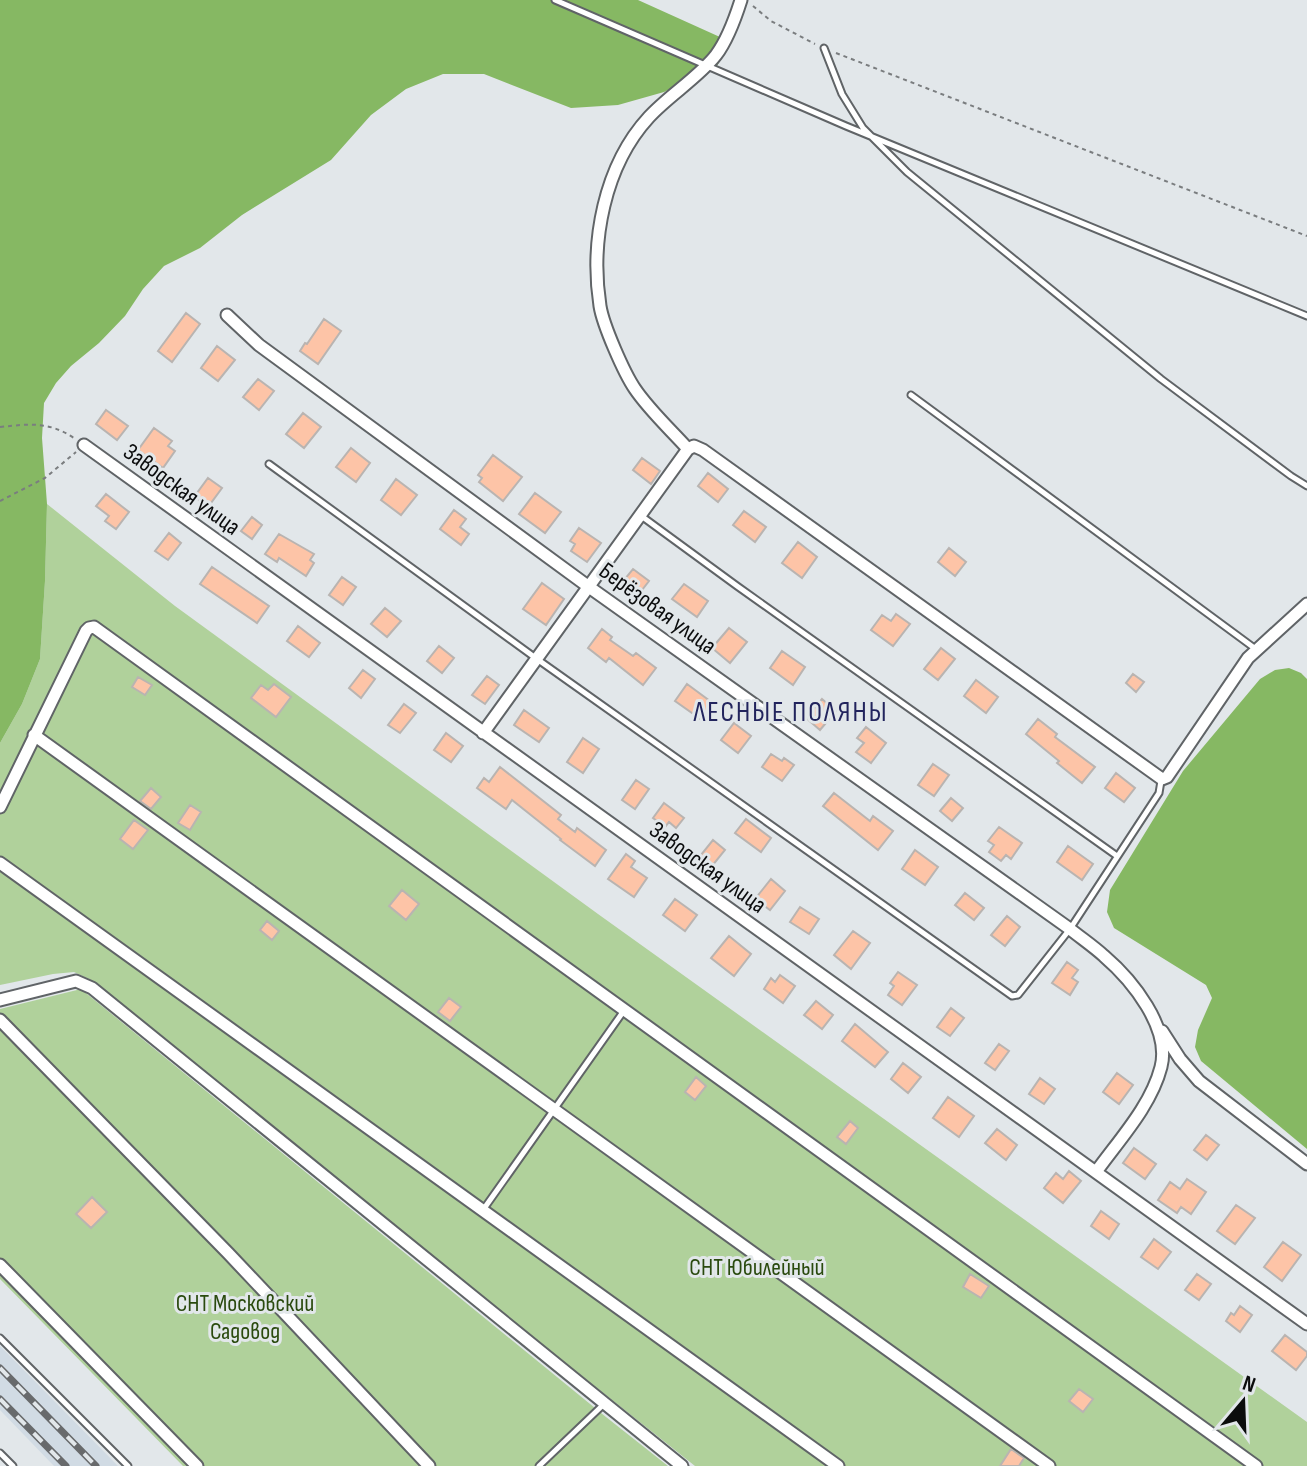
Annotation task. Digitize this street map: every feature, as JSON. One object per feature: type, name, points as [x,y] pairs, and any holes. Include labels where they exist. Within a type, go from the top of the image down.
[{"type":"street","points":[[688,449],[635,389],[614,347],[600,308],[599,225],[620,160],[637,131],[716,56],[743,0]]},
{"type":"street","name":"Берёзовая улица","points":[[227,315],[259,345],[589,587],[1106,957],[1132,985],[1180,1059],[1199,1081],[1307,1164]]},
{"type":"street","name":"Заводская улица","points":[[84,445],[1307,1324]]},
{"type":"street","points":[[483,733],[688,449],[694,446],[1162,779],[1167,777],[1248,658],[1307,604]]},
{"type":"street","points":[[0,807],[86,631],[94,627],[1256,1466]]},
{"type":"street","points":[[34,735],[1049,1466]]},
{"type":"street","points":[[0,863],[838,1466]]},
{"type":"street","points":[[0,1000],[76,981],[92,988],[682,1466]]},
{"type":"street","points":[[0,1020],[228,1253],[429,1466]]},
{"type":"street","points":[[1096,1172],[1153,1088],[1164,1053],[1157,1023]]},
{"type":"street","points":[[0,1265],[197,1466]]},
{"type":"lane","points":[[555,0],[872,137],[1307,316]]},
{"type":"lane","points":[[824,48],[842,94],[863,128],[907,172],[1161,379],[1307,486]]},
{"type":"lane","points":[[911,395],[1257,650]]},
{"type":"lane","points":[[269,464],[537,659],[1012,996],[1018,995],[1070,929],[1159,793],[1162,779]]},
{"type":"lane","points":[[640,515],[1117,856]]},
{"type":"lane","points":[[483,1210],[624,1011]]},
{"type":"lane","points":[[0,1338],[128,1466]]},
{"type":"lane","points":[[539,1466],[604,1403]]},
{"type":"lane","points":[[0,1453],[13,1466]]},
{"type":"path","points":[[743,0],[771,21],[824,48],[1307,236]]},
{"type":"path","points":[[0,427],[34,423],[59,429],[84,445],[45,478],[0,501]]},
{"type":"shaded area","points":[[0,1346],[118,1466],[54,1466],[0,1410]]},
{"type":"green space","points":[[0,0],[638,0],[731,42],[717,66],[664,92],[618,105],[571,108],[484,74],[443,74],[406,89],[371,115],[331,160],[242,215],[200,248],[164,266],[143,289],[125,316],[56,383],[44,403],[42,438],[47,504],[40,659],[22,704],[0,743]]},
{"type":"green space","name":"СНТ Юбилейный","points":[[47,504],[175,606],[598,914],[1307,1422],[1307,1466],[695,1466],[89,979],[74,972],[0,985],[0,743],[22,704],[40,659]]},
{"type":"green space","points":[[1289,668],[1307,679],[1307,1149],[1201,1061],[1195,1047],[1198,1030],[1212,998],[1206,985],[1114,928],[1107,912],[1110,890],[1183,771],[1260,679],[1275,670]]},
{"type":"green space","name":"СНТ Московский Садовод","points":[[81,989],[668,1466],[183,1466],[0,1279],[0,1009]]},
{"type":"building","points":[[186,313],[200,324],[172,362],[158,351]]},
{"type":"building","points":[[324,319],[341,331],[318,364],[300,351]]},
{"type":"building","points":[[217,346],[235,360],[218,381],[201,368]]},
{"type":"building","points":[[258,379],[274,391],[259,410],[243,397]]},
{"type":"building","points":[[106,410],[128,426],[117,440],[96,424]]},
{"type":"building","points":[[303,413],[321,427],[304,448],[286,434]]},
{"type":"building","points":[[154,428],[172,441],[168,446],[175,451],[163,468],[138,450]]},
{"type":"building","points":[[351,448],[370,463],[356,482],[336,467]]},
{"type":"building","points":[[493,455],[522,477],[503,501],[479,482],[482,478],[478,475]]},
{"type":"building","points":[[642,458],[660,471],[651,484],[633,470]]},
{"type":"building","points":[[708,473],[728,489],[718,502],[698,486]]},
{"type":"building","points":[[208,478],[222,488],[208,507],[194,497]]},
{"type":"building","points":[[396,479],[417,495],[401,515],[381,500]]},
{"type":"building","points":[[535,493],[561,512],[545,533],[519,514]]},
{"type":"building","points":[[106,494],[129,512],[116,529],[105,521],[109,516],[96,506]]},
{"type":"building","points":[[454,510],[466,519],[460,527],[469,534],[461,545],[440,529]]},
{"type":"building","points":[[744,511],[766,527],[755,542],[733,525]]},
{"type":"building","points":[[252,517],[262,525],[252,539],[241,531]]},
{"type":"building","points":[[579,528],[601,543],[587,562],[571,551],[575,544],[570,541]]},
{"type":"building","points":[[169,533],[181,543],[168,560],[155,551]]},
{"type":"building","points":[[279,534],[314,554],[310,560],[314,563],[306,576],[279,558],[277,562],[265,554]]},
{"type":"building","points":[[798,542],[817,557],[802,578],[782,563]]},
{"type":"building","points":[[949,548],[966,562],[955,576],[938,562]]},
{"type":"building","points":[[212,567],[269,606],[257,623],[200,584]]},
{"type":"building","points":[[633,569],[649,581],[635,599],[619,586]]},
{"type":"building","points":[[342,577],[356,587],[343,605],[329,595]]},
{"type":"building","points":[[542,583],[564,599],[546,625],[523,609]]},
{"type":"building","points":[[684,584],[708,601],[697,617],[672,599]]},
{"type":"building","points":[[385,608],[401,621],[387,637],[371,624]]},
{"type":"building","points":[[896,614],[910,624],[893,646],[871,630],[882,615],[891,621]]},
{"type":"building","points":[[298,626],[320,643],[309,657],[287,641]]},
{"type":"building","points":[[729,628],[747,642],[730,663],[712,648]]},
{"type":"building","points":[[602,629],[612,637],[610,640],[633,656],[636,653],[656,668],[643,685],[609,658],[606,662],[588,648]]},
{"type":"building","points":[[439,646],[454,658],[442,673],[427,661]]},
{"type":"building","points":[[941,648],[955,659],[938,680],[924,669]]},
{"type":"building","points":[[782,651],[805,667],[793,685],[770,668]]},
{"type":"building","points":[[363,670],[375,679],[361,698],[349,688]]},
{"type":"building","points":[[1133,674],[1144,682],[1136,692],[1126,683]]},
{"type":"building","points":[[487,676],[499,685],[485,704],[472,695]]},
{"type":"building","points":[[138,677],[152,685],[145,695],[132,687]]},
{"type":"building","points":[[976,680],[998,697],[986,713],[964,696]]},
{"type":"building","points":[[274,684],[291,697],[276,717],[251,698],[261,685],[268,690]]},
{"type":"building","points":[[687,684],[714,704],[702,720],[675,701]]},
{"type":"building","points":[[822,699],[836,711],[820,730],[806,718]]},
{"type":"building","points":[[404,704],[416,713],[400,733],[388,725]]},
{"type":"building","points":[[524,710],[549,728],[539,742],[514,725]]},
{"type":"building","points":[[1038,719],[1057,734],[1055,737],[1095,767],[1082,783],[1026,734]]},
{"type":"building","points":[[734,723],[751,736],[738,753],[721,740]]},
{"type":"building","points":[[866,727],[886,743],[871,763],[856,752],[864,743],[857,738]]},
{"type":"building","points":[[446,733],[463,746],[451,762],[434,750]]},
{"type":"building","points":[[583,738],[599,749],[583,773],[567,762]]},
{"type":"building","points":[[771,754],[794,765],[782,781],[762,767]]},
{"type":"building","points":[[933,764],[949,775],[934,796],[918,785]]},
{"type":"building","points":[[500,767],[561,815],[558,819],[575,832],[577,828],[606,850],[595,866],[512,800],[506,809],[477,788],[484,778],[489,782]]},
{"type":"building","points":[[1116,773],[1135,788],[1124,802],[1105,788]]},
{"type":"building","points":[[636,780],[649,789],[635,809],[622,800]]},
{"type":"building","points":[[151,788],[161,797],[151,809],[140,801]]},
{"type":"building","points":[[834,793],[870,821],[873,816],[893,831],[878,850],[823,806]]},
{"type":"building","points":[[951,798],[963,808],[952,821],[940,811]]},
{"type":"building","points":[[664,803],[684,818],[676,828],[669,822],[665,827],[653,818]]},
{"type":"building","points":[[190,805],[201,812],[190,830],[178,823]]},
{"type":"building","points":[[746,819],[771,838],[761,852],[735,833]]},
{"type":"building","points":[[134,820],[148,830],[133,849],[120,839]]},
{"type":"building","points":[[999,827],[1022,843],[1011,859],[1006,855],[1001,861],[989,852],[994,845],[988,841]]},
{"type":"building","points":[[713,840],[725,850],[712,866],[700,856]]},
{"type":"building","points":[[1068,846],[1093,864],[1082,880],[1057,862]]},
{"type":"building","points":[[915,850],[938,867],[925,885],[902,869]]},
{"type":"building","points":[[626,854],[635,861],[631,867],[647,878],[634,897],[608,879]]},
{"type":"building","points":[[771,879],[785,891],[770,910],[755,899]]},
{"type":"building","points":[[402,890],[419,904],[406,920],[389,906]]},
{"type":"building","points":[[965,893],[984,908],[974,920],[955,905]]},
{"type":"building","points":[[675,899],[697,915],[685,931],[663,915]]},
{"type":"building","points":[[800,907],[819,919],[809,934],[790,922]]},
{"type":"building","points":[[1007,916],[1020,927],[1005,946],[991,935]]},
{"type":"building","points":[[267,921],[279,931],[272,940],[260,930]]},
{"type":"building","points":[[853,931],[870,943],[851,969],[834,955]]},
{"type":"building","points":[[729,936],[751,954],[734,976],[711,958]]},
{"type":"building","points":[[1067,962],[1078,970],[1072,978],[1078,982],[1070,995],[1052,983]]},
{"type":"building","points":[[898,972],[917,985],[902,1005],[888,995],[894,986],[890,983]]},
{"type":"building","points":[[780,975],[795,986],[783,1003],[764,989],[771,978],[775,982]]},
{"type":"building","points":[[449,998],[461,1007],[450,1021],[438,1012]]},
{"type":"building","points":[[816,1001],[833,1015],[822,1029],[804,1015]]},
{"type":"building","points":[[951,1008],[964,1018],[950,1036],[937,1027]]},
{"type":"building","points":[[855,1024],[888,1052],[875,1067],[842,1041]]},
{"type":"building","points":[[999,1044],[1009,1051],[995,1070],[985,1063]]},
{"type":"building","points":[[903,1063],[921,1077],[908,1093],[891,1079]]},
{"type":"building","points":[[1117,1073],[1133,1085],[1119,1104],[1103,1092]]},
{"type":"building","points":[[696,1077],[706,1086],[695,1100],[685,1092]]},
{"type":"building","points":[[1040,1078],[1055,1089],[1044,1104],[1029,1094]]},
{"type":"building","points":[[948,1097],[974,1116],[959,1137],[933,1118]]},
{"type":"building","points":[[850,1121],[858,1128],[846,1144],[837,1137]]},
{"type":"building","points":[[997,1129],[1017,1145],[1006,1160],[985,1143]]},
{"type":"building","points":[[1206,1135],[1219,1145],[1207,1160],[1194,1150]]},
{"type":"building","points":[[1134,1148],[1156,1164],[1145,1179],[1123,1163]]},
{"type":"building","points":[[1069,1171],[1081,1181],[1063,1203],[1044,1188],[1056,1173],[1063,1179]]},
{"type":"building","points":[[1187,1179],[1206,1192],[1191,1214],[1181,1207],[1177,1213],[1158,1200],[1170,1182],[1180,1189]]},
{"type":"building","points":[[92,1197],[107,1212],[91,1228],[76,1214]]},
{"type":"building","points":[[1236,1205],[1255,1218],[1235,1244],[1217,1231]]},
{"type":"building","points":[[1101,1211],[1119,1224],[1109,1239],[1091,1226]]},
{"type":"building","points":[[1154,1239],[1171,1252],[1158,1269],[1141,1257]]},
{"type":"building","points":[[1283,1242],[1301,1255],[1282,1281],[1264,1267]]},
{"type":"building","points":[[970,1274],[989,1286],[981,1298],[963,1287]]},
{"type":"building","points":[[1197,1274],[1211,1284],[1199,1300],[1185,1290]]},
{"type":"building","points":[[1240,1306],[1252,1315],[1240,1332],[1226,1321]]},
{"type":"building","points":[[1285,1335],[1307,1352],[1296,1370],[1272,1351]]},
{"type":"building","points":[[1079,1389],[1093,1399],[1083,1412],[1069,1401]]},
{"type":"building","points":[[1011,1449],[1024,1458],[1019,1466],[1000,1466]]},
{"type":"railway","points":[[0,1368],[96,1466]]},
{"type":"railway","points":[[0,1399],[66,1466]]},
{"type":"district","name":"ЛЕСНЫЕ ПОЛЯНЫ","points":[[791,711]]}]
